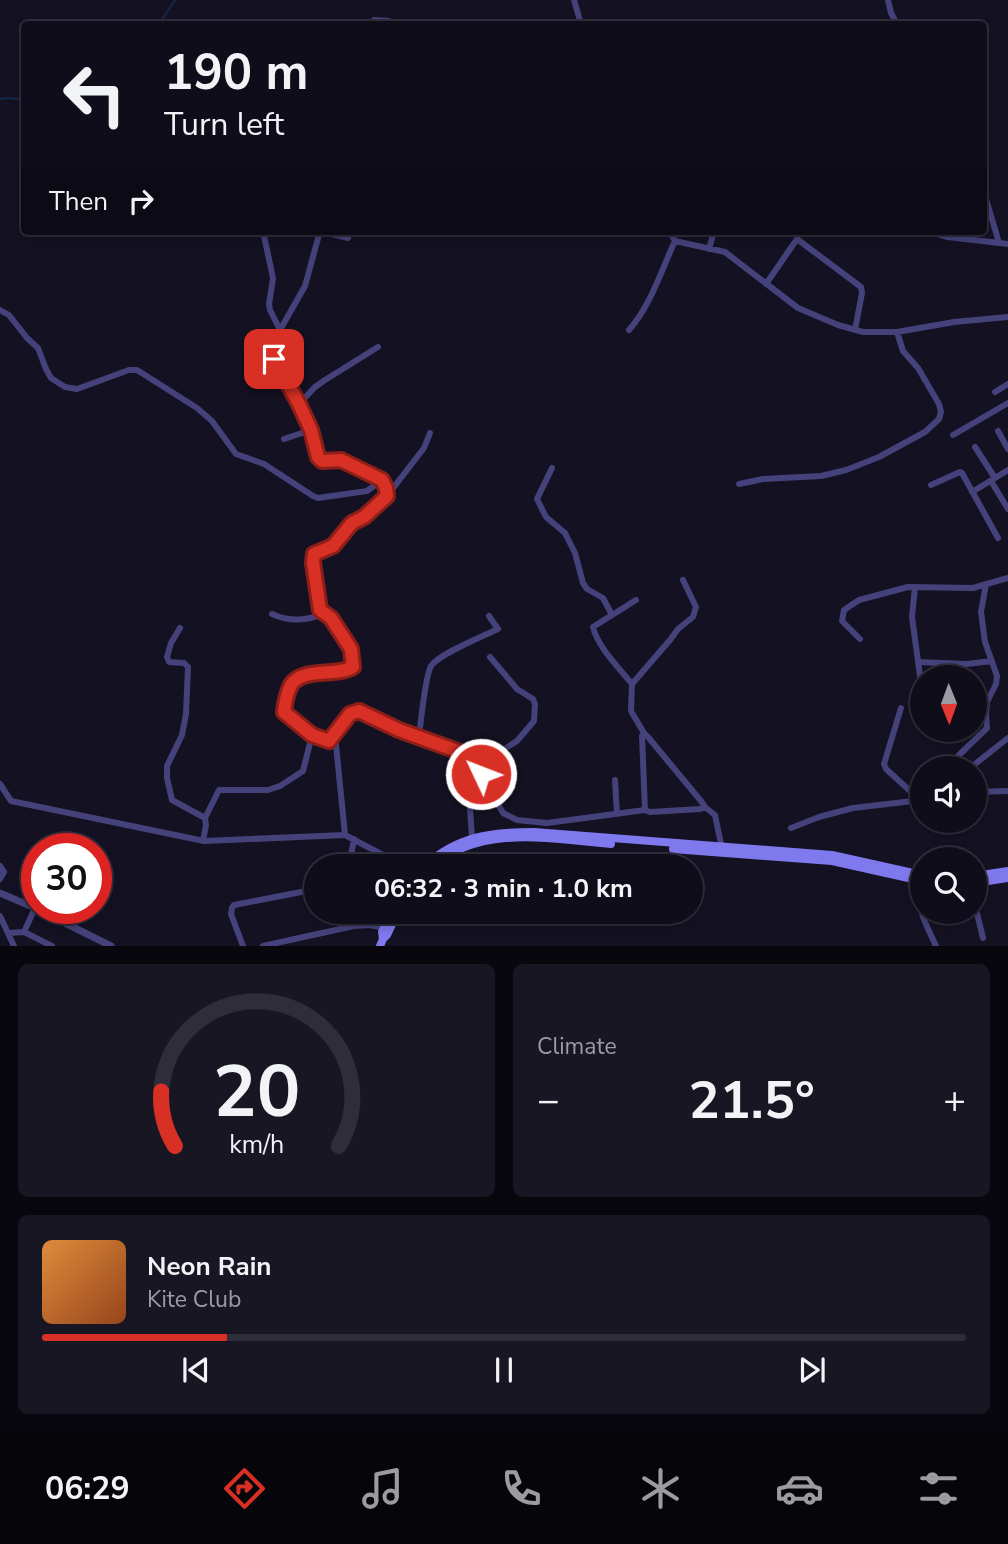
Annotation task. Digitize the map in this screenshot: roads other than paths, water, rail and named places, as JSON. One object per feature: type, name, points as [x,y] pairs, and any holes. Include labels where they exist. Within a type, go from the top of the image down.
[{"type":"main road","points":[[440,854],[484,835],[534,832],[832,861],[910,878]]},
{"type":"main road","points":[[450,854],[489,840],[559,840],[832,855],[910,872]]},
{"type":"main road","points":[[987,874],[1008,871]]},
{"type":"main road","points":[[987,881],[1008,878]]},
{"type":"main road","points":[[381,942],[386,924]]},
{"type":"main road","points":[[381,942],[392,924]]},
{"type":"street","points":[[574,0],[580,21]]},
{"type":"street","points":[[888,0],[895,21]]},
{"type":"street","points":[[374,20],[388,21]]},
{"type":"street","points":[[987,202],[999,243]]},
{"type":"street","points":[[264,235],[273,278],[270,310],[280,330]]},
{"type":"street","points":[[319,235],[305,286],[280,330],[274,359],[311,430],[318,457],[322,461],[341,460],[382,480],[387,496]]},
{"type":"street","points":[[336,235],[348,238]]},
{"type":"street","points":[[671,235],[675,241],[725,251],[798,308],[863,332],[897,332],[954,322],[1008,317]]},
{"type":"street","points":[[709,249],[713,235]]},
{"type":"street","points":[[940,235],[1008,244]]},
{"type":"street","points":[[766,284],[797,239],[861,287],[855,330]]},
{"type":"street","points":[[629,330],[647,303],[675,241]]},
{"type":"street","points":[[0,310],[9,315],[38,348],[51,377],[65,387],[77,389],[129,370],[136,370],[197,408],[212,421],[236,454],[264,464],[313,496],[318,498],[367,491],[382,480]]},
{"type":"street","points":[[739,485],[763,479],[821,476],[846,470],[879,457],[925,432],[939,419],[942,412],[939,404],[918,368],[903,351],[897,332]]},
{"type":"street","points":[[299,404],[314,387],[378,347]]},
{"type":"street","points":[[995,392],[1008,384]]},
{"type":"street","points":[[953,435],[1008,402]]},
{"type":"street","points":[[284,439],[311,430]]},
{"type":"street","points":[[998,431],[1008,449]]},
{"type":"street","points":[[345,835],[336,745],[312,735],[284,712],[292,683],[303,675],[345,671],[353,667],[351,649],[331,618],[320,610],[314,554],[333,546],[352,523],[364,517],[387,496],[424,448],[430,433]]},
{"type":"street","points":[[975,447],[1008,509]]},
{"type":"street","points":[[552,468],[537,499],[545,517],[565,533],[575,553],[583,583],[587,589],[603,598],[612,615]]},
{"type":"street","points":[[972,492],[1008,470]]},
{"type":"street","points":[[931,485],[960,472],[964,475],[998,538]]},
{"type":"street","points":[[860,639],[842,621],[845,610],[859,600],[908,587],[973,588],[1008,578]]},
{"type":"street","points":[[683,580],[696,607],[692,617],[678,629],[632,684],[631,711],[644,733],[705,807],[715,815],[723,850]]},
{"type":"street","points":[[959,756],[987,728],[987,702],[996,684],[997,676],[985,642],[981,612],[986,584]]},
{"type":"street","points":[[915,587],[912,617],[919,665]]},
{"type":"street","points":[[632,684],[611,658],[593,627],[636,600]]},
{"type":"street","points":[[272,614],[282,619],[312,619],[324,613]]},
{"type":"street","points":[[419,736],[431,666],[446,655],[498,629],[489,616]]},
{"type":"street","points":[[180,628],[167,657],[169,662],[184,663],[188,667],[186,714],[182,735],[168,760],[167,778],[172,800],[205,818]]},
{"type":"street","points":[[472,838],[470,771],[517,741],[534,721],[533,699],[517,689],[490,657]]},
{"type":"street","points":[[918,662],[967,664],[992,661]]},
{"type":"street","points":[[901,708],[884,764],[910,790]]},
{"type":"street","points":[[329,741],[350,714],[359,711],[399,730],[460,752],[481,774],[503,813],[517,820],[547,823],[645,810],[650,812],[705,807]]},
{"type":"street","points":[[644,733],[645,810]]},
{"type":"street","points":[[203,841],[205,818],[219,790],[268,790],[280,786],[303,771],[312,735]]},
{"type":"street","points":[[985,756],[1008,738]]},
{"type":"street","points":[[615,780],[617,814]]},
{"type":"street","points":[[0,784],[11,801],[203,841],[345,835],[381,854]]},
{"type":"street","points":[[987,792],[1008,791]]},
{"type":"street","points":[[791,828],[853,808],[910,801]]},
{"type":"street","points":[[351,854],[354,839]]},
{"type":"street","points":[[0,866],[4,872],[0,879]]},
{"type":"street","points":[[243,946],[231,914],[234,905],[304,892]]},
{"type":"street","points":[[0,893],[21,902]]},
{"type":"street","points":[[0,916],[14,946]]},
{"type":"street","points":[[24,932],[28,924]]},
{"type":"street","points":[[67,924],[111,946]]},
{"type":"street","points":[[926,924],[936,946]]},
{"type":"street","points":[[980,924],[983,938]]},
{"type":"street","points":[[263,946],[354,926],[384,928]]},
{"type":"street","points":[[9,933],[24,932],[52,946]]},
{"type":"waterway","points":[[161,21],[175,0]]},
{"type":"waterway","points":[[0,99],[21,100]]}]
